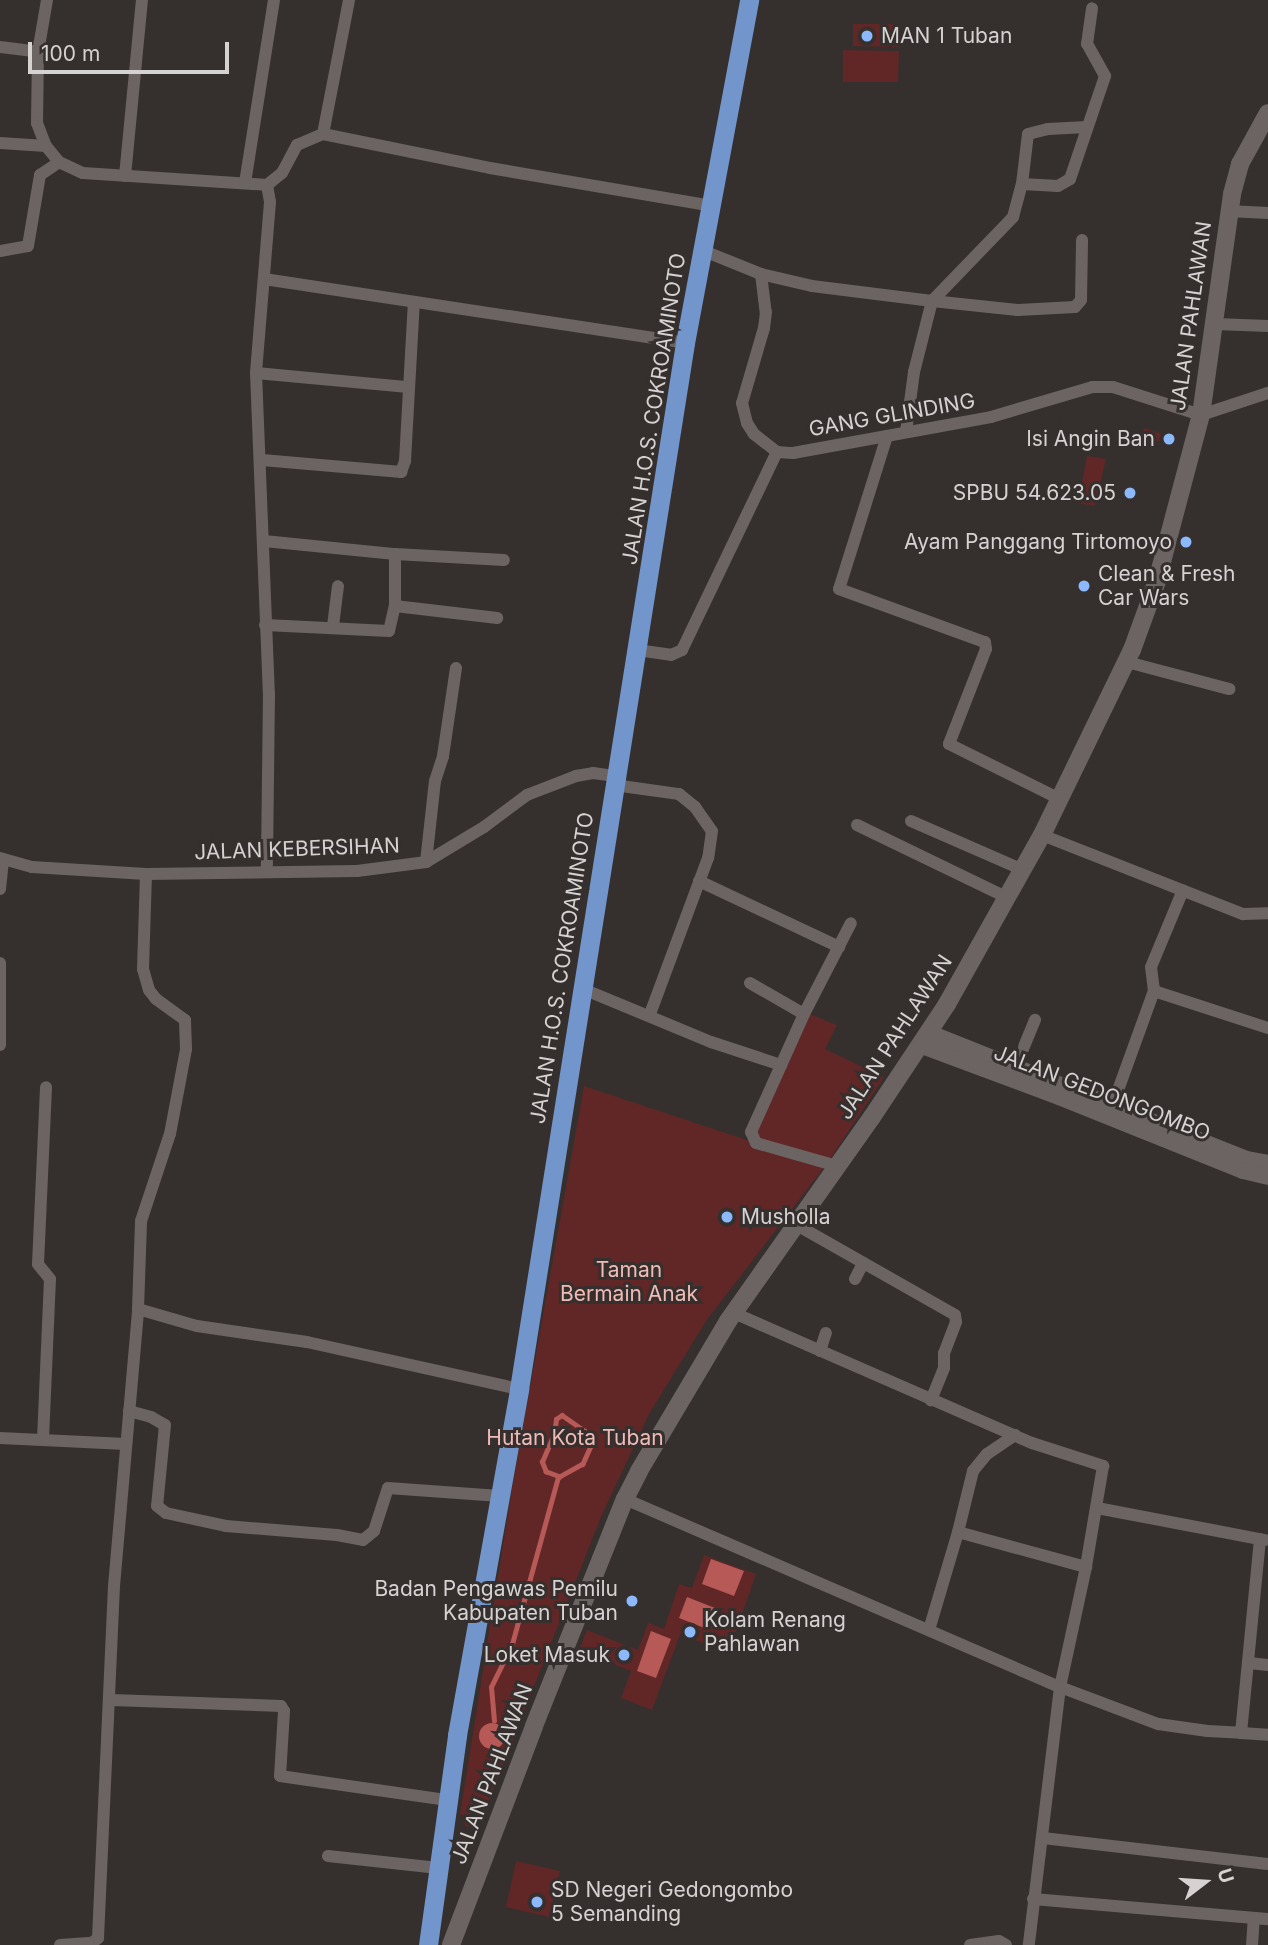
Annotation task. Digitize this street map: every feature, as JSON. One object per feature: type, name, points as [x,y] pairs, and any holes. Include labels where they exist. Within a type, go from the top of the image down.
[{"type":"highway","name":"JALAN H.O.S. COKROAMINOTO","points":[[428,1945],[447,1800],[519,1389],[685,343],[749,0]]},
{"type":"main road","name":"JALAN PAHLAWAN","points":[[451,1945],[625,1499],[670,1416],[734,1313],[926,1040],[1042,835],[1127,662],[1157,581],[1201,415],[1228,211],[1240,164],[1268,113]]},
{"type":"street","points":[[47,0],[38,52],[37,122],[46,146],[59,162],[83,173],[267,185],[282,173],[297,145],[323,134],[490,168],[712,206]]},
{"type":"street","points":[[125,176],[142,0]]},
{"type":"street","points":[[245,183],[274,0]]},
{"type":"street","points":[[323,134],[349,0]]},
{"type":"street","points":[[1022,184],[1055,186],[1068,181],[1105,76],[1087,44],[1092,8]]},
{"type":"street","points":[[0,47],[38,52]]},
{"type":"street","points":[[906,432],[920,345],[932,301],[1013,217],[1022,184],[1028,134],[1048,129],[1087,127]]},
{"type":"street","points":[[0,143],[46,146]]},
{"type":"street","points":[[0,251],[29,246],[40,175],[59,162]]},
{"type":"street","points":[[267,185],[270,202],[256,373],[262,460],[269,694],[267,870]]},
{"type":"street","points":[[1228,211],[1268,212]]},
{"type":"street","points":[[704,251],[761,274],[812,286],[1018,310],[1074,307],[1081,300],[1082,240]]},
{"type":"street","points":[[637,650],[671,655],[682,650],[777,452],[754,434],[747,423],[742,403],[764,328],[766,312],[761,274]]},
{"type":"street","points":[[264,279],[685,343]]},
{"type":"street","points":[[262,460],[389,474],[401,472],[414,302]]},
{"type":"street","points":[[1215,324],[1268,326]]},
{"type":"street","points":[[256,373],[408,387]]},
{"type":"street","name":"GANG GLINDING","points":[[777,452],[793,453],[991,417],[1101,386],[1201,415]]},
{"type":"street","points":[[1201,415],[1268,393]]},
{"type":"street","points":[[887,436],[839,589],[985,642],[986,649],[948,743],[957,750],[1060,799]]},
{"type":"street","points":[[264,541],[396,554],[504,560]]},
{"type":"street","points":[[265,625],[333,626],[388,632],[395,606],[396,554]]},
{"type":"street","points":[[333,626],[338,586]]},
{"type":"street","points":[[395,606],[497,618]]},
{"type":"street","points":[[1127,662],[1229,689]]},
{"type":"street","points":[[426,862],[435,781],[443,756],[456,668]]},
{"type":"street","name":"JALAN KEBERSIHAN","points":[[2,859],[32,867],[146,874],[357,870],[426,862],[484,827],[527,795],[576,776],[593,773],[679,794],[695,807],[712,831],[712,844],[650,1014]]},
{"type":"street","points":[[911,821],[1023,870]]},
{"type":"street","points":[[857,825],[1008,898]]},
{"type":"street","points":[[1042,835],[1243,914],[1268,912]]},
{"type":"street","points":[[0,890],[2,859]]},
{"type":"street","points":[[60,1945],[92,1943],[98,1938],[111,1699],[114,1586],[138,1309],[141,1221],[154,1174],[170,1134],[186,1049],[185,1020],[156,999],[149,990],[143,969],[146,874]]},
{"type":"street","points":[[699,881],[839,947]]},
{"type":"street","points":[[1112,1104],[1154,991],[1151,967],[1183,890]]},
{"type":"street","points":[[837,1166],[753,1142],[753,1125],[804,1014],[851,923]]},
{"type":"street","points":[[0,963],[0,1045]]},
{"type":"street","points":[[750,983],[804,1014]]},
{"type":"street","points":[[583,989],[650,1014],[711,1042],[781,1065]]},
{"type":"street","points":[[1154,991],[1268,1028]]},
{"type":"street","points":[[1016,1066],[1035,1020]]},
{"type":"street","name":"JALAN GEDONGOMBO","points":[[926,1040],[1016,1066],[1246,1159],[1268,1163]]},
{"type":"street","name":"JALAN GEDONGOMBO","points":[[926,1040],[1243,1171],[1268,1177]]},
{"type":"street","points":[[43,1438],[50,1279],[38,1264],[46,1087]]},
{"type":"street","points":[[795,1224],[955,1315],[956,1322],[944,1353],[944,1368],[931,1400]]},
{"type":"street","points":[[855,1279],[863,1263]]},
{"type":"street","points":[[138,1309],[197,1326],[307,1342],[519,1389]]},
{"type":"street","points":[[734,1313],[1015,1435],[1102,1465],[1086,1567],[1060,1688],[1029,1945]]},
{"type":"street","points":[[820,1351],[826,1333]]},
{"type":"street","points":[[129,1411],[151,1417],[165,1425],[157,1506],[162,1511],[178,1516],[226,1526],[337,1535],[363,1540],[374,1531],[388,1488],[500,1496]]},
{"type":"street","points":[[929,1630],[973,1471],[987,1454],[1015,1435]]},
{"type":"street","points":[[0,1438],[126,1444]]},
{"type":"street","points":[[625,1499],[1060,1688],[1158,1724],[1268,1735]]},
{"type":"street","points":[[1097,1508],[1264,1539],[1241,1733]]},
{"type":"street","points":[[958,1532],[1086,1567]]},
{"type":"street","points":[[1249,1663],[1268,1665]]},
{"type":"street","points":[[111,1699],[281,1706],[284,1711],[278,1770],[281,1776],[447,1800]]},
{"type":"street","points":[[1043,1838],[1268,1864]]},
{"type":"street","points":[[328,1856],[438,1868]]},
{"type":"street","points":[[1033,1899],[1261,1918],[1252,1945]]},
{"type":"street","points":[[970,1945],[999,1941],[1006,1945]]},
{"type":"green space","points":[[853,24],[898,24],[898,47],[853,46]]},
{"type":"green space","points":[[843,50],[899,51],[898,82],[843,82]]},
{"type":"green space","points":[[1144,428],[1165,435],[1164,441],[1146,442],[1142,435]]},
{"type":"green space","points":[[1087,456],[1106,459],[1095,506],[1078,503]]},
{"type":"green space","points":[[807,1013],[837,1025],[825,1049],[884,1077],[830,1159],[757,1140],[755,1131]]},
{"type":"green space","points":[[584,1086],[825,1166],[706,1321],[649,1414],[601,1517],[482,1818],[475,1826],[466,1827],[460,1814],[513,1483]]},
{"type":"green space","name":"Kolam Renang Pahlawan","points":[[704,1555],[756,1574],[729,1652],[680,1635],[652,1710],[621,1698],[631,1671],[579,1650],[587,1630],[638,1650],[648,1623],[664,1629],[679,1584],[692,1588]]},
{"type":"green space","points":[[516,1861],[560,1871],[549,1917],[506,1907]]},
{"type":"shaded area","points":[[711,1559],[744,1571],[734,1596],[702,1584]]},
{"type":"shaded area","points":[[687,1597],[715,1608],[707,1629],[679,1618]]},
{"type":"shaded area","points":[[651,1631],[671,1639],[656,1678],[637,1671]]},
{"type":"shaded area","points":[[492,1723],[502,1726],[505,1736],[502,1746],[492,1749],[482,1746],[479,1736],[482,1726]]},
{"type":"waterway","points":[[562,1415],[585,1431],[591,1446],[583,1464],[560,1477],[546,1472],[542,1462],[554,1434],[556,1419],[562,1415]]},
{"type":"waterway","points":[[494,1721],[491,1687],[512,1644],[558,1477]]},
{"type":"place","name":"MAN 1 Tuban","points":[[867,36]]},
{"type":"place","name":"Isi Angin Ban","points":[[1169,439]]},
{"type":"place","name":"SPBU 54.623.05","points":[[1130,493]]},
{"type":"place","name":"Ayam Panggang Tirtomoyo","points":[[1186,542]]},
{"type":"place","name":"Clean & Fresh Car Wars","points":[[1084,586]]},
{"type":"place","name":"Musholla","points":[[727,1217]]},
{"type":"place","name":"Badan Pengawas Pemilu Kabupaten Tuban","points":[[632,1601]]},
{"type":"place","name":"Kolam Renang Pahlawan","points":[[690,1632]]},
{"type":"place","name":"Loket Masuk","points":[[624,1655]]},
{"type":"place","name":"SD Negeri Gedongombo 5 Semanding","points":[[537,1902]]},
{"type":"park label","name":"Taman Bermain Anak","points":[[629,1282]]},
{"type":"park label","name":"Hutan Kota Tuban","points":[[575,1438]]}]
